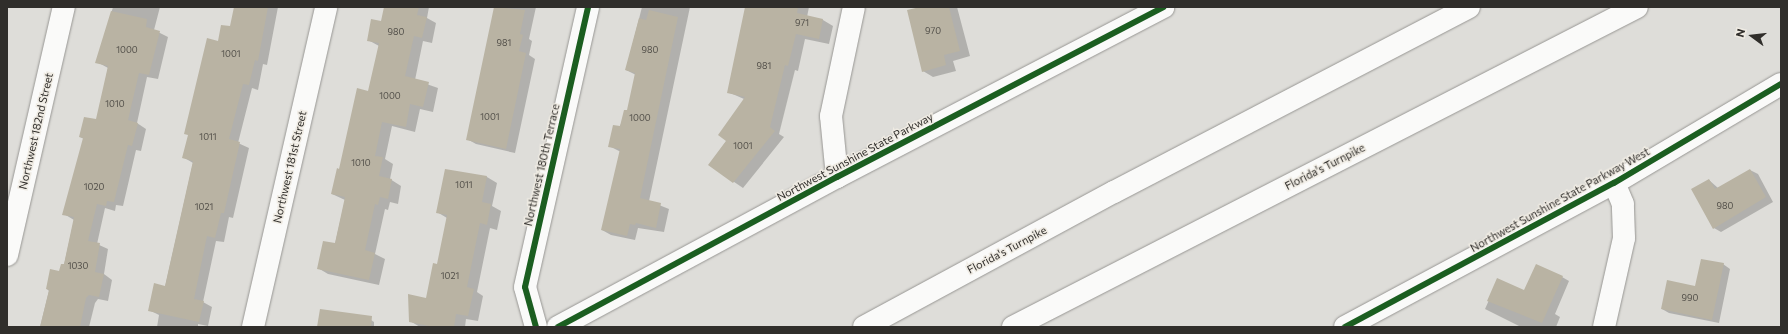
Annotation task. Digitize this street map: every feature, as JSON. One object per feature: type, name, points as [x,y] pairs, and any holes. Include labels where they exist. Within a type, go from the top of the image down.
[{"type":"main road","name":"Northwest 182nd Street","points":[[7,255],[64,7]]},
{"type":"main road","name":"Northwest 181st Street","points":[[253,327],[326,7]]},
{"type":"main road","name":"Northwest 180th Terrace","points":[[536,327],[525,287],[588,7]]},
{"type":"main road","points":[[837,177],[831,116],[854,7]]},
{"type":"main road","name":"Florida's Turnpike","points":[[864,327],[1114,192],[1469,7]]},
{"type":"main road","name":"Florida's Turnpike","points":[[1013,327],[1637,7]]},
{"type":"main road","name":"Northwest Sunshine State Parkway","points":[[558,327],[1154,9]]},
{"type":"main road","name":"Northwest Sunshine State Parkway West","points":[[1345,327],[1614,184],[1781,84]]},
{"type":"main road","points":[[1604,327],[1624,238],[1623,204],[1614,184]]},
{"type":"building","points":[[234,7],[268,7],[258,61],[255,60],[249,85],[243,84],[229,139],[240,142],[224,213],[221,213],[215,238],[207,236],[194,299],[204,301],[199,322],[148,311],[154,283],[165,286],[193,161],[182,158],[188,135],[184,134],[207,38],[218,41],[221,25],[230,26]]},
{"type":"building","points":[[384,7],[419,7],[417,15],[427,17],[422,38],[414,36],[405,76],[429,82],[423,107],[410,104],[406,127],[382,122],[375,156],[383,157],[379,176],[392,179],[388,199],[380,197],[378,205],[375,204],[365,250],[375,253],[369,280],[317,269],[323,241],[335,243],[345,197],[331,194],[337,168],[339,169],[357,88],[368,91],[379,43],[367,41],[371,19],[381,21]]},
{"type":"building","points":[[494,7],[525,10],[520,34],[523,35],[519,51],[526,53],[506,149],[466,140]]},
{"type":"building","points":[[745,7],[798,7],[797,13],[823,19],[819,39],[796,34],[788,66],[785,65],[770,127],[775,131],[733,183],[708,165],[726,141],[718,135],[745,97],[727,93]]},
{"type":"building","points":[[920,7],[949,7],[960,51],[944,55],[946,65],[922,72],[907,10]]},
{"type":"building","points":[[649,10],[678,17],[640,198],[661,203],[656,228],[636,223],[635,225],[630,224],[627,236],[601,230],[620,149],[608,147],[613,125],[620,126],[624,110],[627,110],[635,73],[625,70],[639,18],[646,20]]},
{"type":"building","points":[[111,11],[147,19],[146,27],[160,31],[149,75],[139,73],[128,120],[138,123],[132,146],[128,145],[114,202],[107,201],[106,206],[97,204],[88,241],[100,243],[95,272],[104,274],[99,297],[89,295],[86,298],[80,327],[40,327],[49,290],[46,289],[50,269],[59,271],[61,264],[64,264],[74,217],[62,215],[83,138],[79,137],[84,117],[96,119],[108,66],[95,63]]},
{"type":"building","points":[[445,169],[487,176],[482,202],[491,204],[487,225],[480,223],[467,287],[474,289],[468,316],[456,314],[454,327],[434,327],[409,322],[408,294],[426,298],[433,263],[437,264],[447,215],[436,213]]},
{"type":"building","points":[[1750,169],[1766,197],[1713,229],[1691,189],[1709,179],[1715,189]]},
{"type":"building","points":[[1701,259],[1724,263],[1712,320],[1661,309],[1667,280],[1695,286]]},
{"type":"building","points":[[1536,264],[1563,276],[1542,323],[1487,301],[1497,278],[1524,290]]},
{"type":"building","points":[[320,309],[372,316],[371,327],[317,327]]},
{"type":"cycle path","points":[[536,327],[525,287],[588,7]]},
{"type":"cycle path","points":[[558,327],[837,177],[1163,7]]},
{"type":"cycle path","points":[[1345,327],[1614,183],[1781,84]]}]
